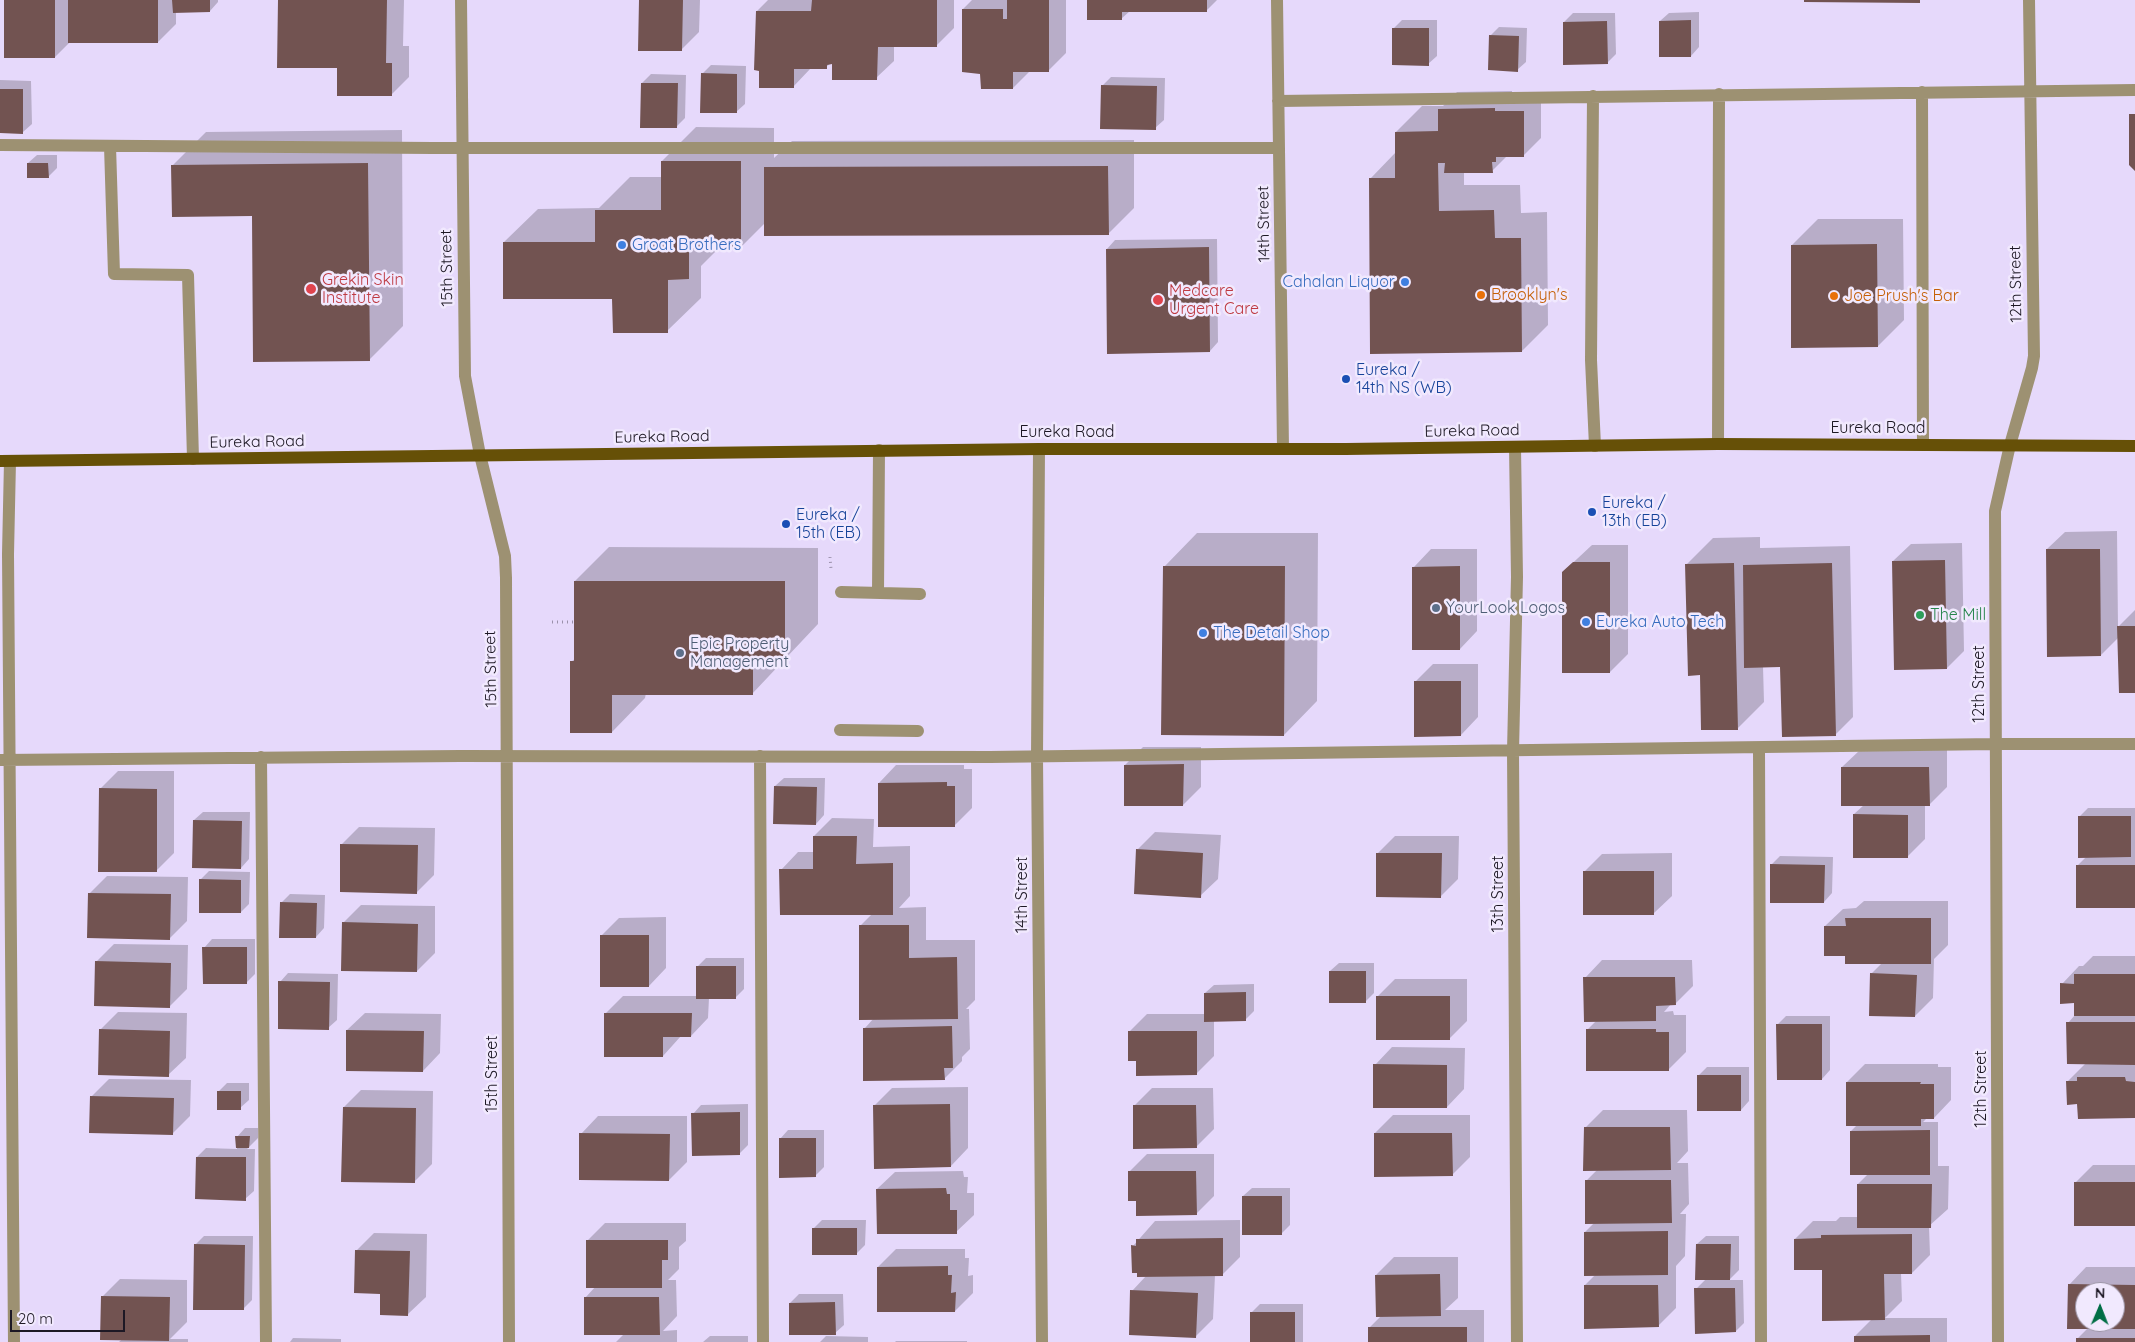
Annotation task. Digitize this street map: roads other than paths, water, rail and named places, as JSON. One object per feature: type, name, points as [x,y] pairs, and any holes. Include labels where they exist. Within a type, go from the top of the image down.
[{"type":"main road","name":"Eureka Road","points":[[5,461],[879,450],[1515,447],[1718,444],[2135,446]]},
{"type":"street","name":"15th Street","points":[[461,0],[465,376],[480,455],[505,556],[508,756],[510,1342]]},
{"type":"street","name":"14th Street","points":[[1277,0],[1283,448]]},
{"type":"street","name":"12th Street","points":[[1998,1342],[1995,511],[2010,444],[2034,356],[2029,0]]},
{"type":"street","points":[[1278,101],[2135,90]]},
{"type":"street","points":[[1922,92],[1923,445]]},
{"type":"street","points":[[1718,444],[1719,94]]},
{"type":"street","points":[[1593,96],[1591,360],[1594,446]]},
{"type":"street","points":[[0,145],[462,148],[1279,148]]},
{"type":"street","points":[[110,146],[114,274],[188,275],[193,459]]},
{"type":"street","name":"13th Street","points":[[1515,447],[1517,577],[1513,751],[1517,1342]]},
{"type":"street","name":"14th Street","points":[[1039,449],[1037,757],[1042,1342]]},
{"type":"street","points":[[878,593],[879,450]]},
{"type":"street","points":[[5,461],[5,760],[14,1342]]},
{"type":"street","points":[[841,592],[920,594]]},
{"type":"street","points":[[840,730],[918,731]]},
{"type":"street","points":[[5,760],[508,756],[1037,757],[1996,744],[2135,744]]},
{"type":"street","points":[[1759,748],[1761,1342]]},
{"type":"street","points":[[760,756],[762,1342]]},
{"type":"street","points":[[261,757],[266,1342]]},
{"type":"place","name":"Groat Brothers","points":[[622,245]]},
{"type":"place","name":"Cahalan Liquor","points":[[1405,282]]},
{"type":"place","name":"Grekin Skin Institute","points":[[311,289]]},
{"type":"place","name":"Brooklyn's","points":[[1481,295]]},
{"type":"place","name":"Joe Prush's Bar","points":[[1834,296]]},
{"type":"place","name":"Medcare Urgent Care","points":[[1158,300]]},
{"type":"place","name":"Eureka / 14th NS (WB)","points":[[1346,379]]},
{"type":"place","name":"Eureka / 13th (EB)","points":[[1592,512]]},
{"type":"place","name":"Eureka / 15th (EB)","points":[[786,524]]},
{"type":"place","name":"YourLook Logos","points":[[1436,608]]},
{"type":"place","name":"The Mill","points":[[1920,615]]},
{"type":"place","name":"Eureka Auto Tech","points":[[1586,622]]},
{"type":"place","name":"The Detail Shop","points":[[1203,633]]},
{"type":"place","name":"Epic Property Management","points":[[680,653]]}]
